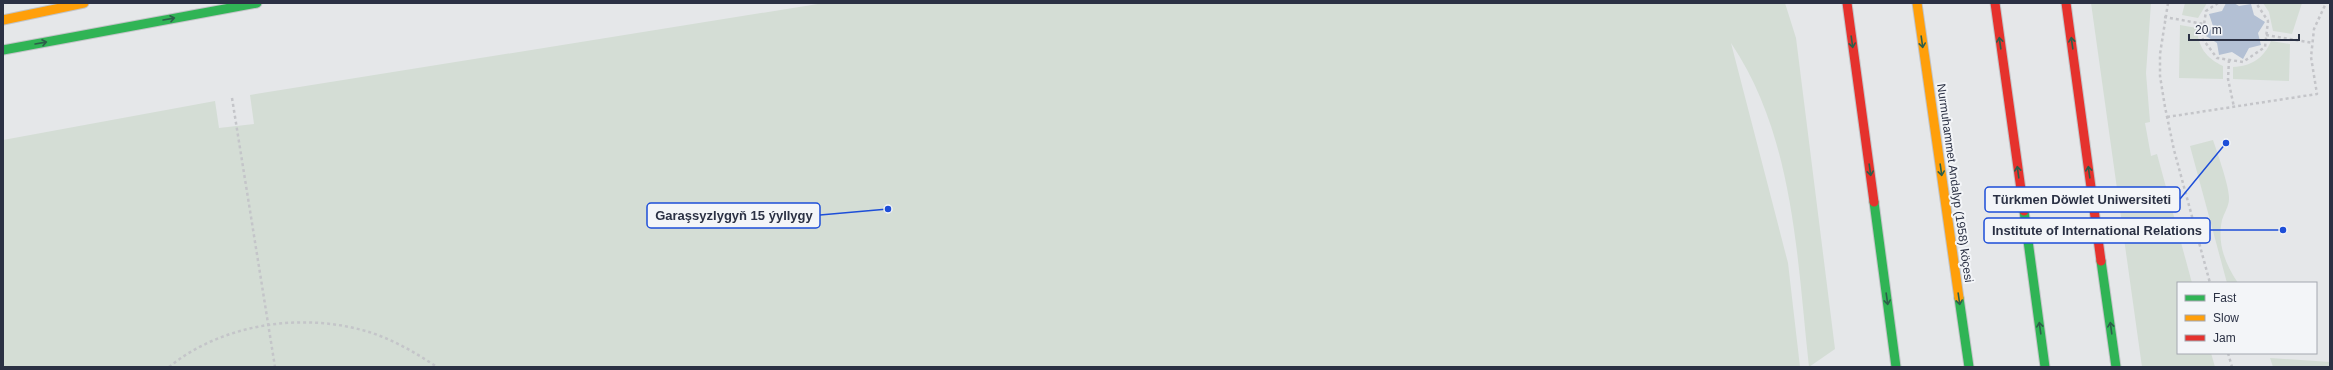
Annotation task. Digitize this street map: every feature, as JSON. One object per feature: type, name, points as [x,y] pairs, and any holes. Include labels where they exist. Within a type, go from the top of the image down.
[{"type":"main road","points":[[3,20],[84,3]]},
{"type":"main road","points":[[3,50],[257,3]]},
{"type":"main road","points":[[1847,3],[1896,367]]},
{"type":"main road","name":"Nurmuhammet Andalyp (1958) köçesi","points":[[1917,3],[1969,367]]},
{"type":"main road","points":[[1995,3],[2045,367]]},
{"type":"main road","points":[[2066,3],[2116,367]]},
{"type":"path","points":[[2168,3],[2164,17],[2160,54],[2160,76],[2167,116],[2210,282]]},
{"type":"path","points":[[2218,3],[2206,11],[2202,38],[2217,58],[2243,62],[2265,47],[2268,21],[2256,3]]},
{"type":"path","points":[[2167,116],[2317,94],[2313,78],[2314,29],[2326,3]]},
{"type":"path","points":[[2164,17],[2204,24]]},
{"type":"path","points":[[2266,35],[2313,43]]},
{"type":"path","points":[[2228,60],[2228,79],[2234,107]]},
{"type":"path","points":[[232,98],[275,367]]},
{"type":"path","points":[[169,367],[194,350],[218,339],[268,325],[319,322],[370,332],[394,341],[437,367]]},
{"type":"path","points":[[2228,354],[2232,367]]},
{"type":"shaded area","points":[[824,3],[1785,3],[1796,38],[1835,349],[1809,367],[1796,241],[1780,158],[1768,118],[1752,79],[1731,43],[1788,263],[1800,367],[3,367],[3,140],[215,101],[219,128],[254,124],[250,95]]},
{"type":"shaded area","points":[[2091,3],[2151,3],[2146,73],[2150,122],[2145,123],[2151,156],[2157,154],[2192,282],[2177,282],[2177,354],[2211,354],[2215,367],[2142,367]]},
{"type":"shaded area","points":[[2185,3],[2207,3],[2198,18],[2182,15]]},
{"type":"shaded area","points":[[2263,3],[2302,3],[2292,34],[2273,31],[2269,12]]},
{"type":"shaded area","points":[[2180,25],[2197,28],[2199,41],[2204,51],[2217,63],[2223,66],[2223,79],[2179,78]]},
{"type":"shaded area","points":[[2271,41],[2290,44],[2289,81],[2233,79],[2233,67],[2252,63],[2265,52]]},
{"type":"shaded area","points":[[2213,140],[2229,194],[2228,204],[2222,220],[2221,245],[2229,268],[2237,282],[2227,282],[2190,146]]},
{"type":"shaded area","points":[[2270,358],[2330,362],[2330,367],[2273,367]]},
{"type":"water","points":[[2226,3],[2234,3],[2239,6],[2251,4],[2254,15],[2265,22],[2258,33],[2261,45],[2249,48],[2243,59],[2232,52],[2219,55],[2217,43],[2206,36],[2213,26],[2209,14],[2222,11]]},
{"type":"traffic: fast","points":[[3,50],[257,3]]},
{"type":"traffic: fast","points":[[1874,202],[1896,367]]},
{"type":"traffic: fast","points":[[2024,211],[2045,367]]},
{"type":"traffic: fast","points":[[2101,261],[2116,367]]},
{"type":"traffic: fast","points":[[1959,298],[1969,367]]},
{"type":"traffic: slow","points":[[3,20],[84,3]]},
{"type":"traffic: slow","points":[[1917,3],[1959,298]]},
{"type":"traffic: jam","points":[[1847,3],[1874,202]]},
{"type":"traffic: jam","points":[[1995,3],[2024,211]]},
{"type":"traffic: jam","points":[[2066,3],[2101,261]]},
{"type":"place","name":"Türkmen Döwlet Uniwersiteti","points":[[2226,143]]},
{"type":"place","name":"Garaşsyzlygyň 15 ýyllygy","points":[[888,209]]},
{"type":"place","name":"Institute of International Relations","points":[[2283,230]]}]
